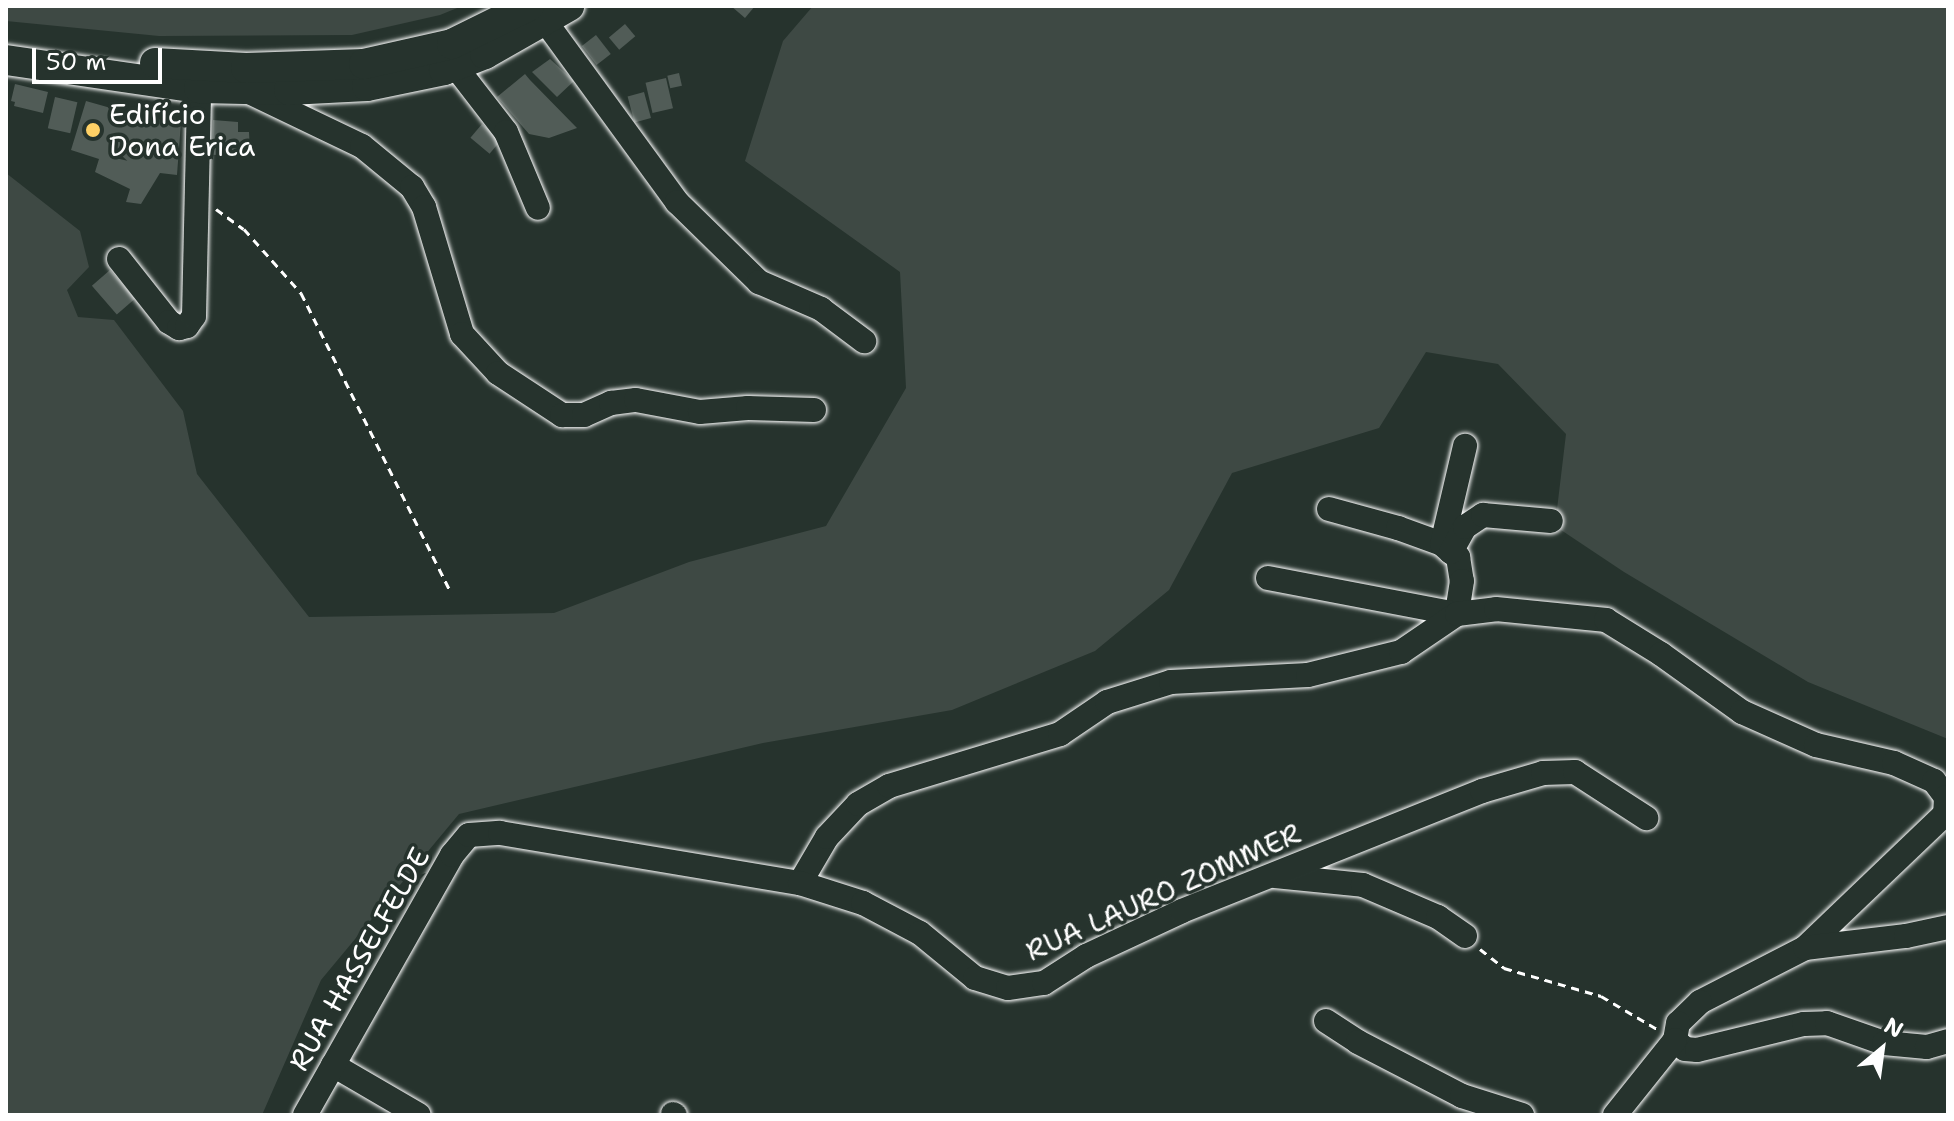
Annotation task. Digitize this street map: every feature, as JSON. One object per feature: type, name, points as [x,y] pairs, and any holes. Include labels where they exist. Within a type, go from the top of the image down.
[{"type":"main road","points":[[6,39],[183,66],[331,66],[394,59],[452,44],[547,11]]},
{"type":"main road","points":[[6,60],[199,88],[245,90],[367,86],[455,66],[499,48],[547,11]]},
{"type":"street","points":[[547,11],[677,202],[759,282],[821,309],[864,341]]},
{"type":"street","points":[[455,66],[506,132],[538,208]]},
{"type":"street","points":[[119,259],[169,322],[179,328],[187,326],[194,316],[199,88]]},
{"type":"street","points":[[245,90],[362,146],[412,187],[424,207],[462,334],[498,373],[562,415],[584,415],[611,403],[636,400],[700,412],[748,408],[814,410]]},
{"type":"street","points":[[1446,548],[1465,446]]},
{"type":"street","points":[[800,883],[827,837],[858,804],[889,786],[1060,734],[1107,702],[1171,682],[1308,675],[1401,652],[1457,614],[1462,581],[1458,557],[1446,548],[1329,509]]},
{"type":"street","points":[[1446,548],[1465,527],[1483,515],[1551,521]]},
{"type":"street","points":[[1268,578],[1457,614],[1496,609],[1606,620],[1661,654],[1742,712],[1816,745],[1894,763],[1934,781],[1946,797],[1945,814],[1805,948],[1700,1002],[1678,1023],[1675,1040],[1615,1115]]},
{"type":"street","name":"RUA LAURO ZOMMER","points":[[469,835],[500,833],[800,883],[863,903],[920,933],[975,978],[1008,988],[1044,983],[1086,956],[1168,917],[1482,791],[1543,773],[1575,772],[1646,818]]},
{"type":"street","name":"RUA HASSELFELDE","points":[[305,1115],[452,855],[469,835]]},
{"type":"street","points":[[1272,876],[1363,885],[1438,917],[1465,936]]},
{"type":"street","points":[[1805,948],[1906,936],[1948,927]]},
{"type":"street","points":[[1326,1021],[1358,1042],[1451,1091],[1522,1115]]},
{"type":"street","points":[[1675,1040],[1685,1049],[1697,1050],[1804,1024],[1827,1023],[1884,1043],[1927,1047],[1948,1041]]},
{"type":"street","points":[[333,1065],[419,1115]]},
{"type":"path","points":[[197,195],[244,229],[301,293],[450,591]]},
{"type":"path","points":[[1465,936],[1504,968],[1601,996],[1675,1040]]},
{"type":"shaded area","points":[[6,6],[462,6],[440,15],[352,35],[159,36],[6,21]]},
{"type":"shaded area","points":[[813,6],[1948,6],[1948,739],[1808,682],[1624,572],[1555,526],[1566,434],[1498,364],[1426,352],[1379,428],[1232,473],[1169,590],[1095,651],[952,710],[763,743],[459,814],[321,980],[262,1115],[6,1115],[6,173],[80,231],[89,267],[67,290],[78,317],[114,320],[183,411],[197,474],[309,617],[554,613],[689,562],[826,526],[906,388],[900,272],[745,161],[783,41]]},
{"type":"building","points":[[731,6],[755,6],[745,18]]},
{"type":"building","points":[[625,24],[635,36],[619,50],[609,37]]},
{"type":"building","points":[[596,35],[611,54],[597,65],[582,46]]},
{"type":"building","points":[[550,59],[574,81],[557,97],[532,72]]},
{"type":"building","points":[[679,73],[682,86],[670,88],[667,76]]},
{"type":"building","points":[[525,74],[577,128],[549,138],[529,134],[497,97]]},
{"type":"building","points":[[666,78],[673,108],[653,113],[646,83]]},
{"type":"building","points":[[15,84],[48,92],[43,113],[14,106],[15,102],[11,101]]},
{"type":"building","points":[[644,92],[651,118],[635,122],[628,96]]},
{"type":"building","points":[[55,97],[77,102],[70,133],[48,128]]},
{"type":"building","points":[[86,101],[146,118],[181,122],[177,175],[160,173],[141,204],[126,202],[130,189],[95,172],[99,159],[71,150]]},
{"type":"building","points":[[213,120],[238,122],[238,132],[249,132],[250,153],[212,155]]},
{"type":"building","points":[[482,124],[501,140],[490,154],[470,138]]},
{"type":"building","points":[[110,270],[135,299],[117,314],[92,286]]},
{"type":"place","name":"Edifício Dona Erica","points":[[93,130]]}]
